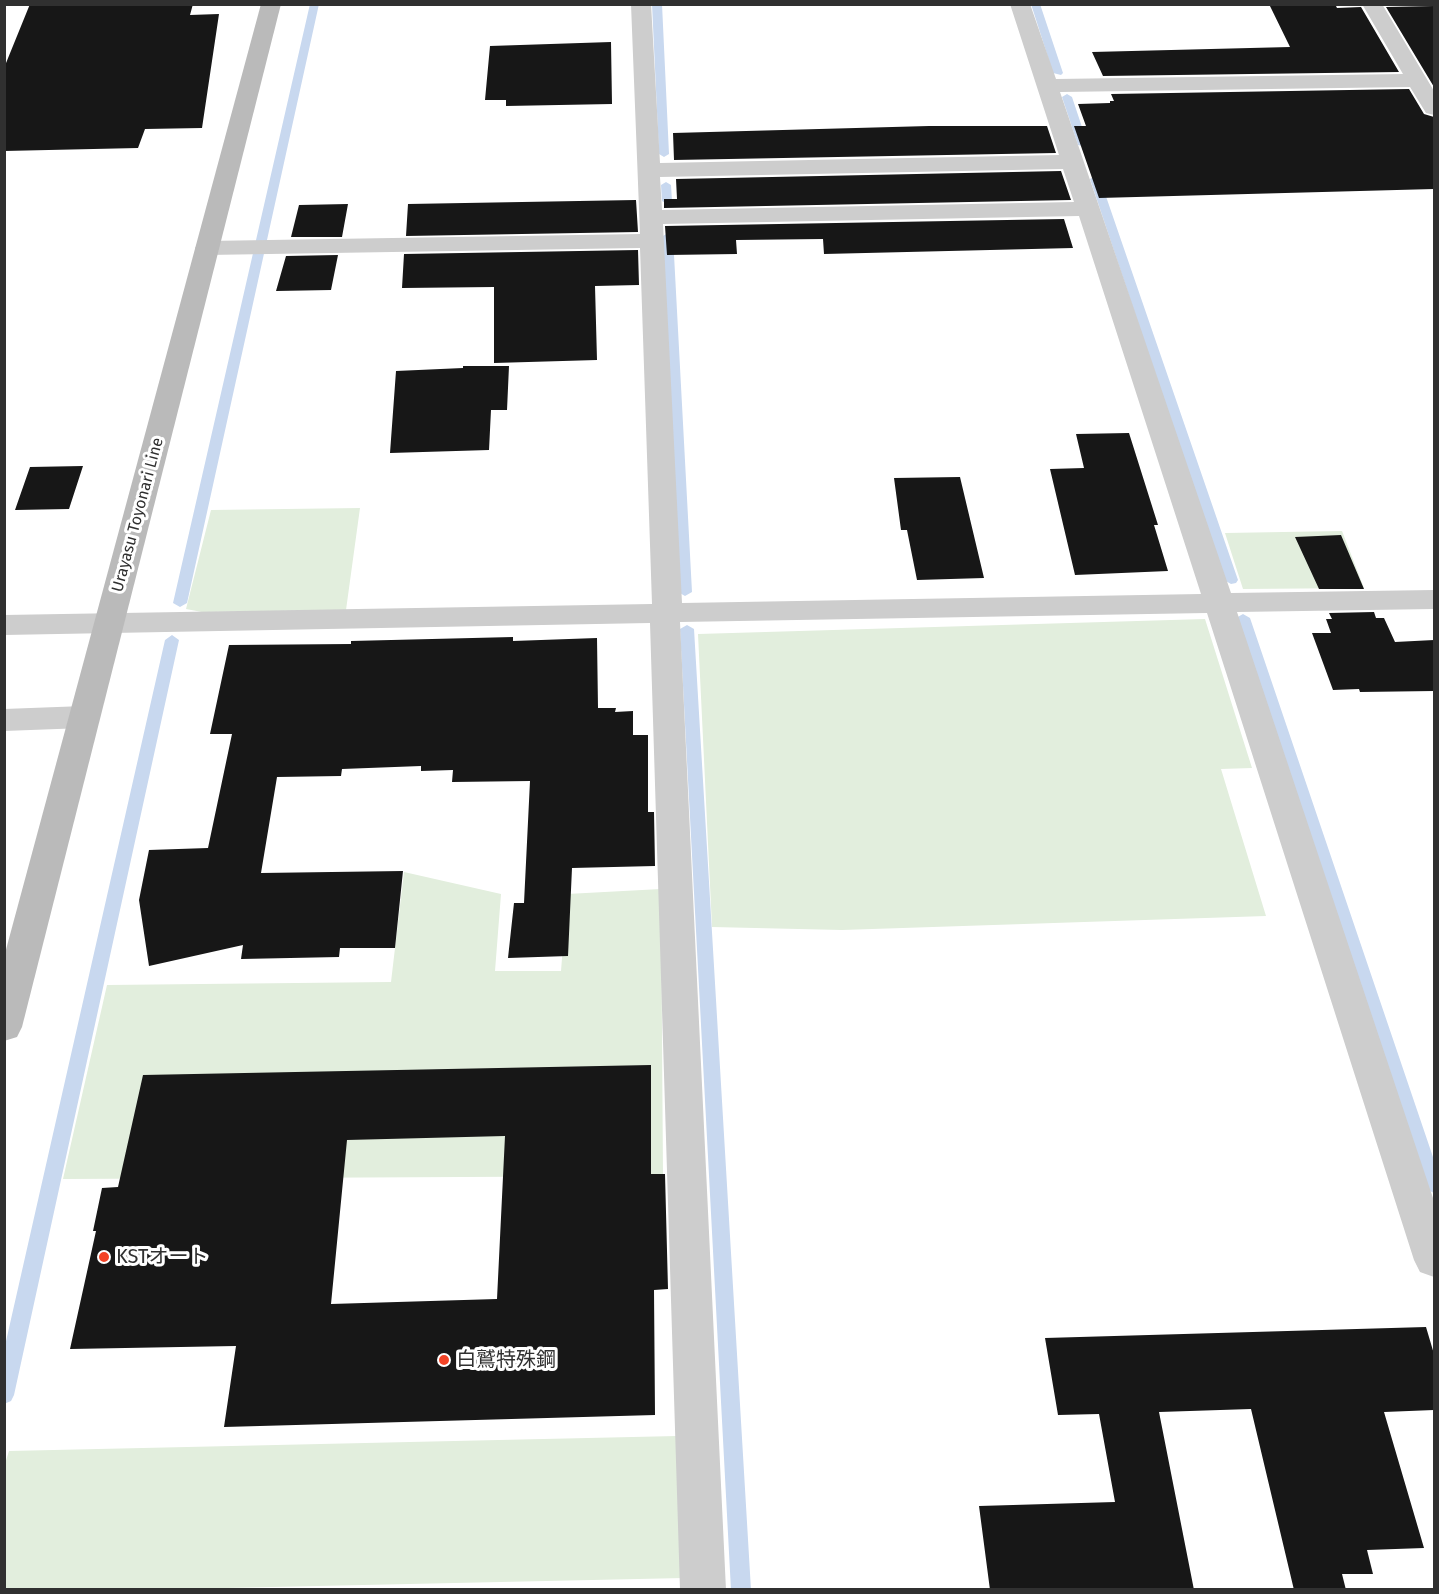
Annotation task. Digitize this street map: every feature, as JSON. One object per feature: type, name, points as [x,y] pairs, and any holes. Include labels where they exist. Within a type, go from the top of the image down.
[{"type":"main road","name":"Urayasu Toyonari Line","points":[[4,1026],[271,4]]},
{"type":"street","points":[[641,4],[668,593],[664,635],[703,1590]]},
{"type":"street","points":[[1020,4],[1434,1260]]},
{"type":"street","points":[[1372,4],[1434,108]]},
{"type":"street","points":[[1403,55],[1424,54]]},
{"type":"street","points":[[1047,86],[1418,80]]},
{"type":"street","points":[[648,170],[1072,162]]},
{"type":"street","points":[[207,248],[1088,209]]},
{"type":"street","points":[[4,625],[1434,599]]},
{"type":"street","points":[[4,720],[84,717]]},
{"type":"green space","points":[[360,508],[346,610],[202,612],[186,609],[211,510]]},
{"type":"green space","points":[[1342,531],[1364,588],[1243,589],[1225,533]]},
{"type":"green space","points":[[1205,619],[1252,768],[1221,769],[1266,916],[842,930],[712,927],[698,634]]},
{"type":"green space","points":[[404,872],[501,894],[495,971],[561,971],[567,894],[661,889],[663,1176],[63,1179],[107,985],[391,982]]},
{"type":"green space","points":[[677,1436],[684,1578],[180,1589],[5,1590],[4,1467],[9,1451]]},
{"type":"building","points":[[30,4],[193,4],[190,15],[219,14],[202,128],[145,129],[138,148],[4,151],[4,68]]},
{"type":"building","points":[[1269,4],[1335,4],[1337,8],[1361,7],[1399,72],[1103,76],[1092,52],[1290,47]]},
{"type":"building","points":[[1434,6],[1434,87],[1386,7]]},
{"type":"building","points":[[611,42],[612,104],[506,106],[506,100],[485,100],[490,46]]},
{"type":"building","points":[[1409,89],[1424,114],[1434,117],[1434,189],[1099,198],[1074,126],[1086,126],[1078,104],[1110,103],[1114,101],[1111,94]]},
{"type":"building","points":[[929,126],[1047,126],[1056,153],[674,160],[673,133]]},
{"type":"building","points":[[1061,171],[1071,200],[664,208],[664,199],[677,199],[676,179]]},
{"type":"building","points":[[636,200],[638,232],[406,236],[408,204]]},
{"type":"building","points":[[348,204],[342,237],[291,237],[299,205]]},
{"type":"building","points":[[1064,219],[1073,248],[824,254],[823,239],[736,240],[737,254],[667,255],[665,226]]},
{"type":"building","points":[[638,250],[639,285],[595,286],[597,360],[494,363],[494,287],[402,288],[404,254]]},
{"type":"building","points":[[338,255],[331,290],[276,291],[286,256]]},
{"type":"building","points":[[463,366],[509,366],[507,410],[491,410],[489,450],[390,453],[396,371],[463,368]]},
{"type":"building","points":[[1129,433],[1158,525],[1154,525],[1168,571],[1075,575],[1050,469],[1084,468],[1076,434]]},
{"type":"building","points":[[83,466],[69,509],[15,510],[30,467]]},
{"type":"building","points":[[960,477],[984,578],[917,580],[907,530],[901,530],[894,478]]},
{"type":"building","points":[[1341,535],[1364,589],[1319,589],[1295,537]]},
{"type":"building","points":[[1374,612],[1376,618],[1384,618],[1395,642],[1434,640],[1434,691],[1333,690],[1312,633],[1331,633],[1326,619],[1332,619],[1329,613]]},
{"type":"building","points":[[513,637],[513,641],[597,638],[598,708],[616,708],[615,712],[633,711],[633,735],[648,735],[648,812],[654,812],[655,866],[572,868],[568,956],[508,958],[514,903],[524,903],[530,781],[452,782],[453,770],[421,771],[421,766],[342,769],[341,776],[277,777],[261,873],[403,871],[395,948],[340,948],[339,957],[241,959],[243,945],[149,966],[139,900],[149,850],[208,848],[232,734],[210,734],[229,645],[351,644],[351,641]]},
{"type":"building","points":[[651,1065],[651,1174],[665,1174],[668,1289],[654,1290],[655,1415],[224,1427],[236,1346],[70,1349],[96,1231],[93,1231],[102,1188],[118,1187],[143,1075]],"holes":[[[505,1136],[497,1299],[331,1304],[347,1140]]]},
{"type":"building","points":[[1426,1327],[1434,1354],[1434,1410],[1384,1412],[1424,1548],[1367,1550],[1373,1574],[1342,1574],[1346,1590],[1294,1590],[1251,1409],[1159,1412],[1194,1590],[990,1590],[979,1506],[1115,1502],[1099,1414],[1058,1415],[1045,1338]]},
{"type":"waterway","points":[[180,603],[315,4]]},
{"type":"waterway","points":[[657,4],[664,154]]},
{"type":"waterway","points":[[1035,4],[1058,73]]},
{"type":"waterway","points":[[1067,97],[1083,145]]},
{"type":"waterway","points":[[1095,179],[1231,580]]},
{"type":"waterway","points":[[666,185],[667,201]]},
{"type":"waterway","points":[[668,236],[685,592]]},
{"type":"waterway","points":[[1243,618],[1434,1185]]},
{"type":"waterway","points":[[687,629],[741,1590]]},
{"type":"waterway","points":[[4,1395],[172,640]]},
{"type":"place","name":"KSTオート","points":[[104,1257]]},
{"type":"place","name":"白鷲特殊鋼","points":[[444,1360]]}]
